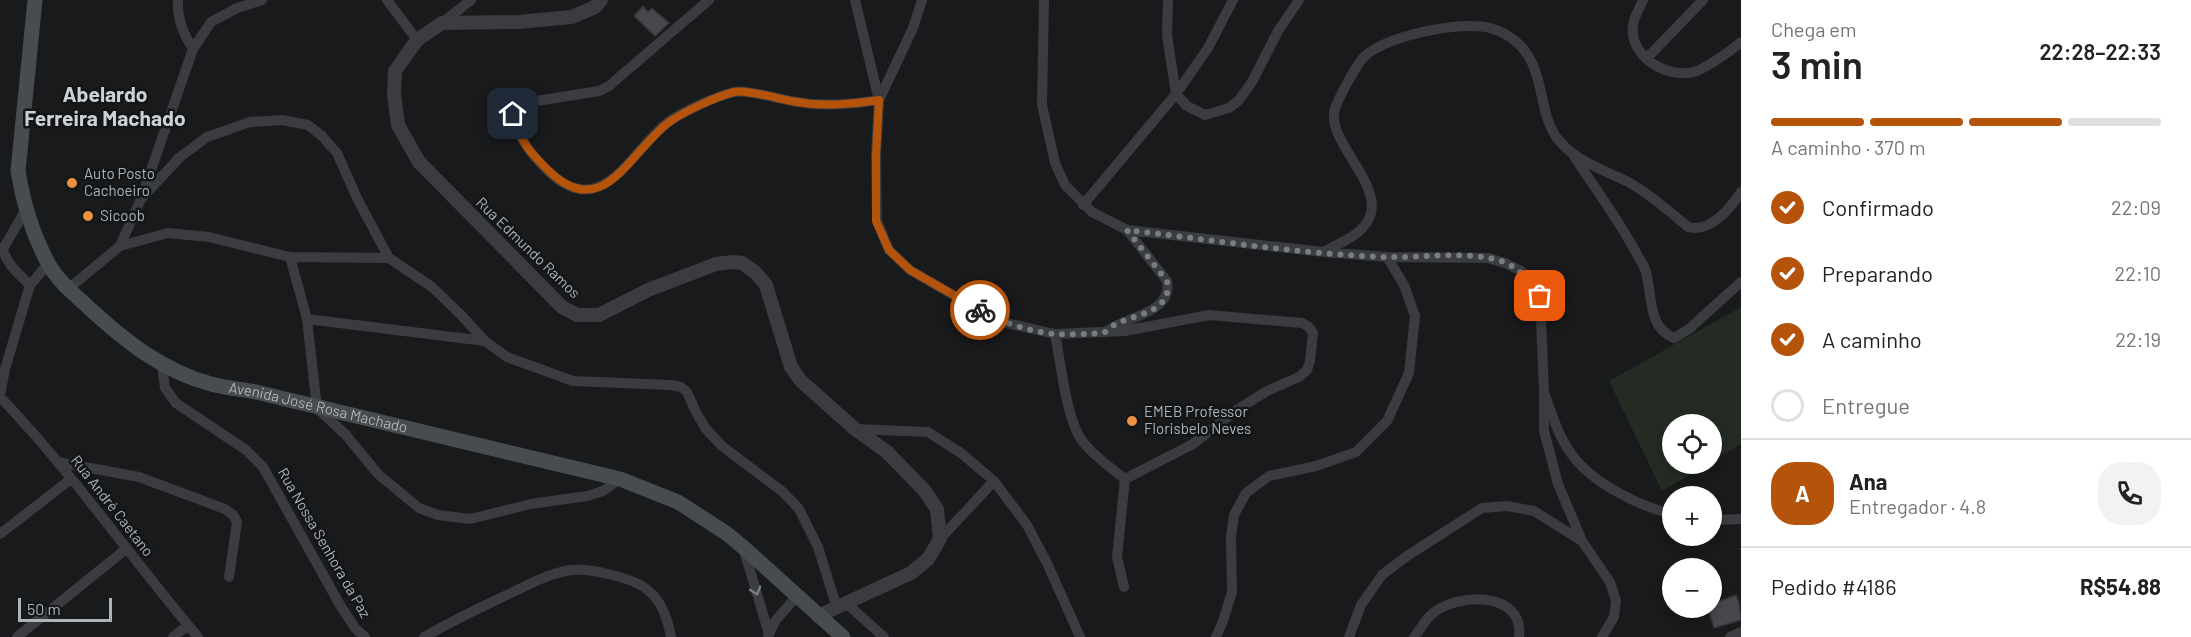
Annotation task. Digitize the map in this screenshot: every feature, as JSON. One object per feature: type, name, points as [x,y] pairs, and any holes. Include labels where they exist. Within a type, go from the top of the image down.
[{"type":"main road","name":"Avenida José Rosa Machado","points":[[34,0],[18,171],[26,209],[48,264],[68,289],[110,327],[162,365],[211,384],[256,392],[620,479],[678,502],[726,533],[843,637]]},
{"type":"street","points":[[178,0],[177,13],[182,31],[193,49]]},
{"type":"street","points":[[120,246],[141,199],[193,49],[211,22],[237,8],[261,0]]},
{"type":"street","points":[[387,0],[417,40]]},
{"type":"street","points":[[442,23],[471,0]]},
{"type":"street","points":[[442,23],[518,22],[572,17],[595,7],[601,0]]},
{"type":"street","points":[[709,0],[609,86],[599,91],[518,104],[513,114],[528,150],[557,179],[572,188],[586,191],[605,185],[668,123],[714,99],[736,91],[798,103],[834,106],[879,100]]},
{"type":"street","points":[[855,0],[879,100],[876,221],[889,250],[910,270],[998,321],[1055,334],[1125,331],[1209,315],[1302,323],[1309,327],[1312,333],[1310,361],[1307,370],[1299,377],[1266,391],[1235,411],[1193,444],[1125,479]]},
{"type":"street","points":[[879,100],[913,28],[922,0]]},
{"type":"street","points":[[1044,0],[1042,105],[1054,163],[1065,185],[1083,205],[1127,230],[1167,281],[1168,291],[1165,299],[1156,308],[1115,324],[1106,332]]},
{"type":"street","points":[[1168,0],[1167,35],[1176,94],[1186,106],[1204,115],[1229,108],[1239,100],[1252,82],[1278,31],[1299,0]]},
{"type":"street","points":[[1083,205],[1176,94],[1208,48],[1233,0]]},
{"type":"street","points":[[1643,0],[1632,25],[1634,40],[1641,53],[1656,66],[1672,73],[1695,72],[1741,42]]},
{"type":"street","points":[[1647,58],[1702,0]]},
{"type":"street","name":"Rua Edmundo Ramos","points":[[442,23],[417,40],[395,71],[394,94],[398,125],[419,162],[562,307],[577,315],[599,315],[648,290],[716,264],[742,263],[755,272],[766,285],[791,367],[801,381],[855,429],[887,452],[924,490],[937,509],[940,539]]},
{"type":"street","points":[[1324,252],[1354,236],[1366,225],[1372,210],[1368,189],[1336,128],[1334,112],[1347,84],[1364,57],[1392,40],[1429,31],[1465,26],[1490,28],[1514,40],[1529,56],[1541,85],[1548,118],[1557,138],[1573,154],[1621,225],[1645,269],[1655,319],[1660,329],[1674,338],[1689,329],[1741,282]]},
{"type":"street","points":[[141,199],[180,157],[207,137],[250,122],[282,120],[308,125],[322,136],[337,153],[357,198],[389,258],[432,287],[485,341],[507,357],[573,381],[671,385],[681,387],[687,392],[702,421],[722,446],[783,492],[799,508],[842,606],[884,637]]},
{"type":"street","points":[[1573,154],[1654,198],[1688,227],[1707,225],[1730,210],[1741,192]]},
{"type":"street","points":[[26,209],[1,248],[5,259],[30,285]]},
{"type":"street","points":[[1127,230],[1387,257],[1488,258],[1521,271],[1540,296],[1544,431],[1558,484],[1582,541],[1610,582],[1616,601],[1614,617],[1602,637]]},
{"type":"street","points":[[68,289],[120,246],[168,233],[209,237],[290,257],[389,258]]},
{"type":"street","points":[[290,257],[307,319],[317,408],[345,434],[378,474],[419,508],[438,515],[470,519],[531,504],[587,496],[603,491],[620,479]]},
{"type":"street","points":[[1216,637],[1232,592],[1231,537],[1234,515],[1246,493],[1269,476],[1316,466],[1356,452],[1387,421],[1409,373],[1415,316],[1404,285],[1387,257]]},
{"type":"street","name":"Rua André Caetano","points":[[48,264],[30,285],[5,369],[0,396],[40,439],[198,637]]},
{"type":"street","points":[[307,319],[485,341]]},
{"type":"street","points":[[1055,334],[1070,413],[1081,440],[1093,454],[1125,479]]},
{"type":"street","name":"Rua Nossa Senhora da Paz","points":[[162,365],[165,388],[176,403],[246,450],[263,467],[340,605],[355,628],[365,637]]},
{"type":"street","points":[[1544,392],[1570,452],[1593,476],[1625,496],[1662,512]]},
{"type":"street","points":[[855,429],[928,432],[961,453],[994,481],[1027,525],[1047,563],[1080,637]]},
{"type":"street","points":[[58,462],[139,477],[225,509],[233,515],[237,522],[229,577]]},
{"type":"street","points":[[0,534],[71,479]]},
{"type":"street","points":[[1124,587],[1117,557],[1125,479]]},
{"type":"street","points":[[818,616],[911,573],[928,559],[940,539],[994,481]]},
{"type":"street","points":[[1349,637],[1361,605],[1382,575],[1407,556],[1482,508],[1507,507],[1534,511],[1582,541]]},
{"type":"street","points":[[1722,520],[1741,519]]},
{"type":"street","points":[[742,547],[768,636]]},
{"type":"street","points":[[17,637],[126,549]]},
{"type":"street","points":[[424,637],[540,579],[571,570],[603,572],[628,580],[650,591],[667,617],[671,637]]},
{"type":"street","points":[[768,636],[776,620],[797,596]]},
{"type":"street","points":[[1414,637],[1433,614],[1457,602],[1479,599],[1499,602],[1513,611],[1520,624],[1519,637]]},
{"type":"street","points":[[173,637],[188,625]]},
{"type":"street","points":[[1730,637],[1741,632]]},
{"type":"shaded area","points":[[1741,307],[1741,444],[1722,455],[1722,414],[1662,414],[1662,474],[1691,474],[1671,486],[1662,486],[1662,491],[1609,381]]},
{"type":"building","points":[[643,6],[648,12],[652,8],[669,23],[655,36],[634,16]]},
{"type":"building","points":[[1736,595],[1741,620],[1714,628],[1711,618],[1722,618],[1722,600]]},
{"type":"way so far","points":[[980,310],[998,321],[1055,334],[1106,332],[1115,324],[1156,308],[1165,299],[1168,291],[1167,281],[1149,261],[1127,230],[1387,257],[1488,258],[1521,271],[1540,296]]},
{"type":"place","name":"Auto Posto Cachoeiro","points":[[72,183]]},
{"type":"place","name":"Sicoob","points":[[88,216]]},
{"type":"place","name":"EMEB Professor Florisbelo Neves","points":[[1132,421]]},
{"type":"district","name":"Abelardo Ferreira Machado","points":[[105,107]]},
{"type":"route","points":[[513,114],[528,150],[557,179],[572,188],[586,191],[605,185],[668,123],[714,99],[736,91],[798,103],[834,106],[879,100],[876,221],[889,250],[910,270],[980,310]]}]
